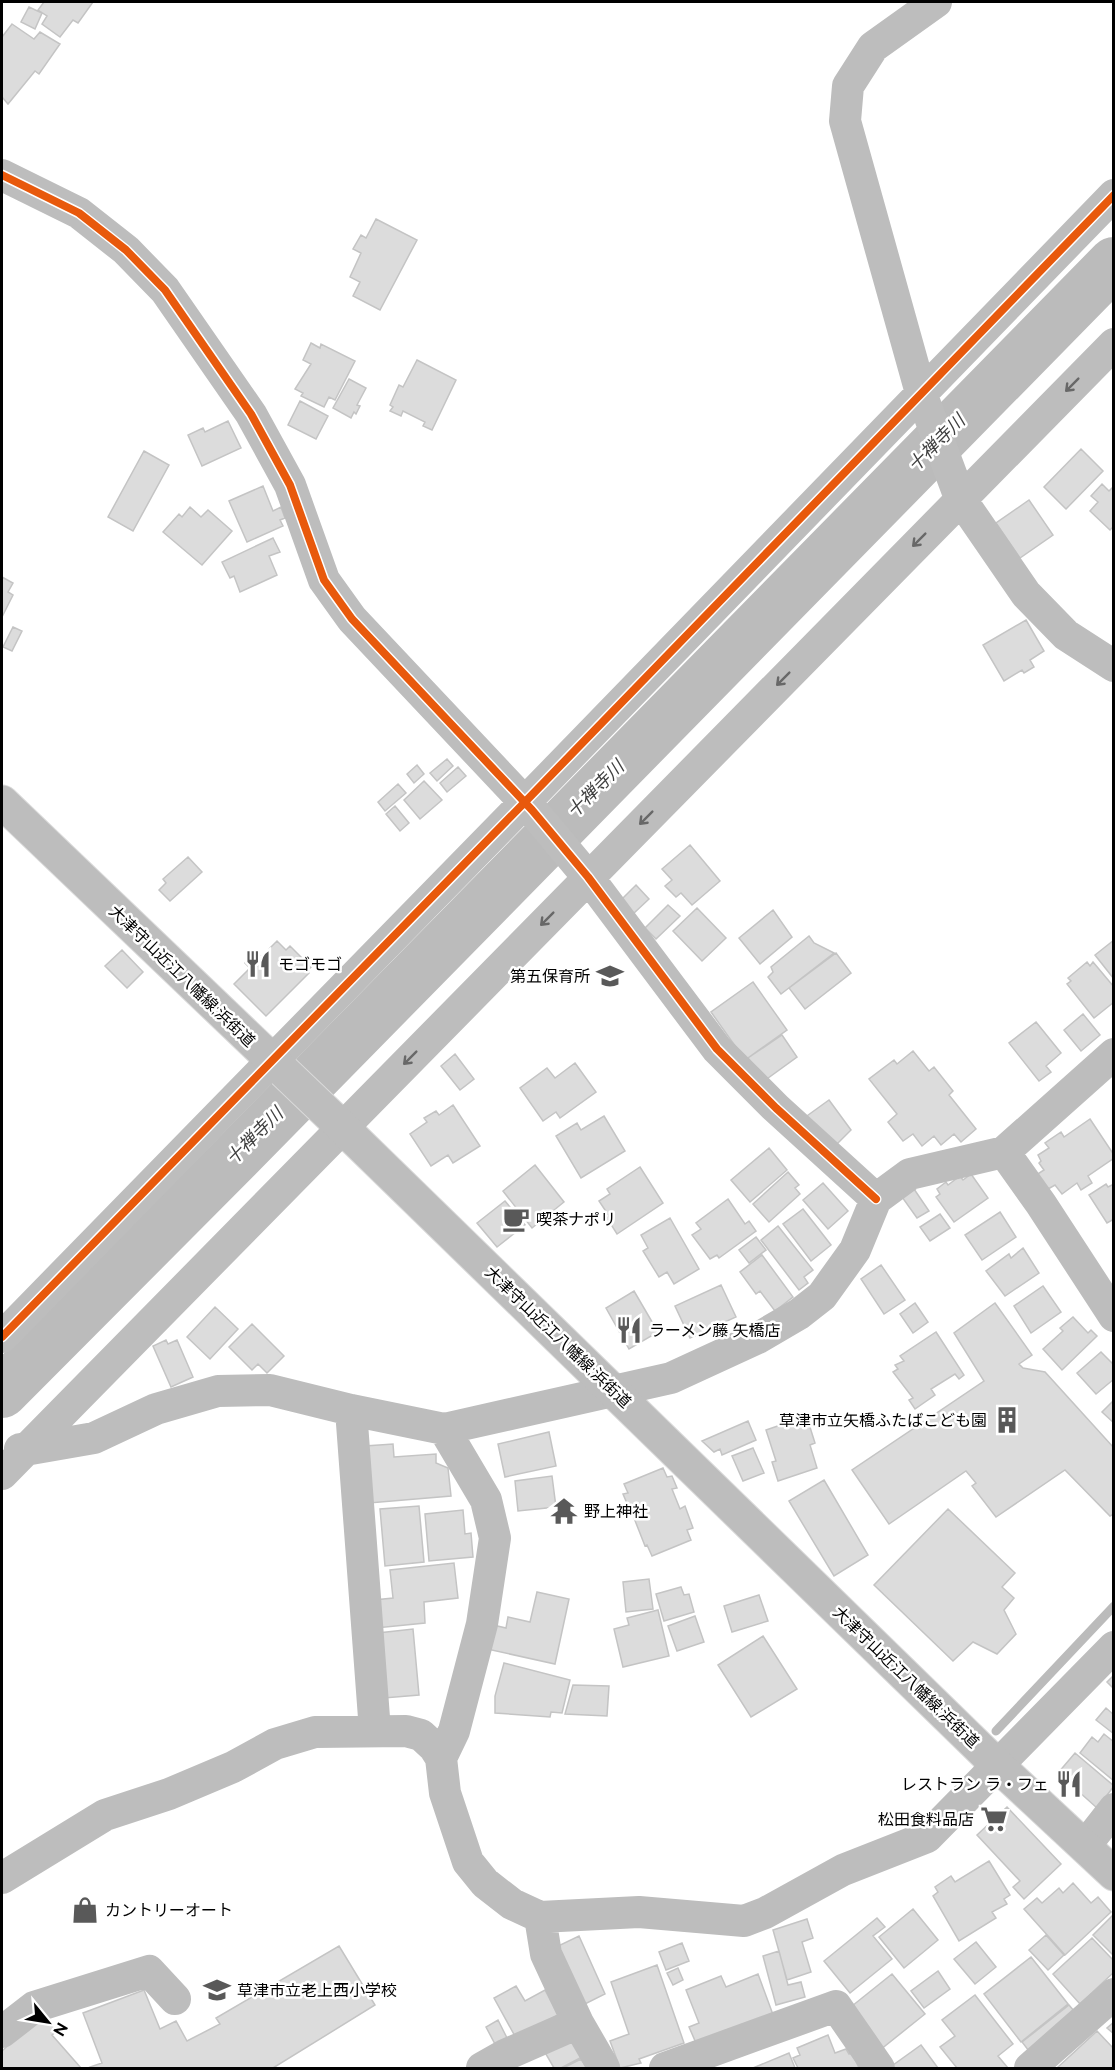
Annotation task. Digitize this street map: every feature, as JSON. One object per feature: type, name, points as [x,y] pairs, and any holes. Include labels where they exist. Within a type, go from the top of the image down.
[{"type":"main road","name":"大津守山近江八幡線;浜街道","points":[[2,802],[339,1124],[997,1765],[1113,1874]]},
{"type":"street","points":[[936,2],[873,47],[848,86],[845,121],[924,400],[958,492],[1026,594],[1066,635],[1113,666]]},
{"type":"street","points":[[2,175],[79,213],[126,250],[165,290],[251,414],[290,485],[324,580],[352,619],[529,806],[584,873],[717,1048],[776,1108],[876,1199]]},
{"type":"street","points":[[2,1337],[276,1066],[924,400],[1113,195]]},
{"type":"street","points":[[10,1454],[339,1124],[958,492],[1113,344]]},
{"type":"street","points":[[10,1454],[94,1438],[156,1409],[218,1391],[270,1390],[444,1430],[671,1378],[758,1338],[799,1314],[822,1296],[855,1250],[876,1199],[910,1174],[1004,1152],[1113,1054]]},
{"type":"street","points":[[1004,1152],[1041,1204],[1113,1316]]},
{"type":"street","points":[[351,1410],[375,1731]]},
{"type":"street","points":[[441,1758],[454,1731],[482,1624],[495,1538],[486,1500],[444,1430]]},
{"type":"street","points":[[2,1878],[105,1815],[169,1794],[233,1767],[275,1744],[315,1732],[406,1731],[421,1735],[434,1747],[441,1758],[445,1793],[468,1862],[485,1883],[512,1904],[540,1917],[639,1912],[744,1921],[765,1913],[843,1870],[927,1837],[1113,1647]]},
{"type":"street","points":[[1084,1846],[1113,1809]]},
{"type":"street","points":[[540,1917],[546,1954],[578,2023],[604,2068]]},
{"type":"street","points":[[2,2032],[33,2007],[149,1971],[175,1999]]},
{"type":"street","points":[[1030,2068],[1113,1994]]},
{"type":"street","points":[[665,2068],[836,2006],[879,2068]]},
{"type":"street","points":[[482,2068],[578,2023]]},
{"type":"building","points":[[44,2],[93,2],[78,23],[73,20],[60,37],[42,24],[47,16],[38,10]]},
{"type":"building","points":[[29,7],[42,13],[35,29],[21,22]]},
{"type":"building","points":[[12,24],[34,39],[40,32],[60,44],[39,74],[35,71],[8,104],[2,97],[2,37]]},
{"type":"building","points":[[376,219],[417,240],[380,310],[353,296],[360,282],[350,277],[361,253],[353,249],[361,235],[366,238]]},
{"type":"building","points":[[311,343],[320,348],[321,344],[355,361],[335,400],[329,397],[324,407],[301,396],[303,393],[295,389],[311,364],[303,360]]},
{"type":"building","points":[[417,360],[456,380],[432,430],[423,426],[425,422],[403,411],[401,416],[390,411],[393,407],[390,405],[399,385],[403,387]]},
{"type":"building","points":[[349,379],[366,388],[357,405],[360,406],[356,414],[354,412],[351,418],[333,408]]},
{"type":"building","points":[[300,401],[328,416],[316,439],[288,425]]},
{"type":"building","points":[[228,421],[241,448],[202,466],[188,435],[203,428],[205,432]]},
{"type":"building","points":[[1081,449],[1103,471],[1066,509],[1044,487]]},
{"type":"building","points":[[144,451],[169,465],[133,531],[108,517]]},
{"type":"building","points":[[1102,484],[1109,491],[1114,486],[1114,526],[1110,530],[1090,511],[1098,502],[1091,496]]},
{"type":"building","points":[[263,486],[273,511],[281,507],[285,518],[280,520],[283,526],[247,542],[229,501]]},
{"type":"building","points":[[1029,500],[1053,535],[1020,558],[996,523]]},
{"type":"building","points":[[190,507],[201,517],[208,510],[232,531],[202,565],[163,532],[179,514],[182,517]]},
{"type":"building","points":[[273,538],[280,552],[269,556],[277,575],[240,592],[234,576],[230,578],[222,562]]},
{"type":"building","points":[[2,577],[13,583],[8,592],[13,595],[2,617]]},
{"type":"building","points":[[1026,620],[1044,651],[1030,660],[1034,667],[1024,673],[1022,670],[1004,681],[983,645]]},
{"type":"building","points":[[13,627],[22,631],[12,651],[3,647]]},
{"type":"building","points":[[447,759],[453,766],[437,781],[430,773]]},
{"type":"building","points":[[417,765],[424,774],[414,783],[407,774]]},
{"type":"building","points":[[458,767],[466,776],[447,792],[440,783]]},
{"type":"building","points":[[424,781],[442,800],[420,819],[404,800]]},
{"type":"building","points":[[398,784],[406,793],[385,811],[378,802]]},
{"type":"building","points":[[395,806],[409,823],[400,831],[386,814]]},
{"type":"building","points":[[690,845],[720,881],[692,905],[681,893],[676,897],[665,886],[672,880],[662,869]]},
{"type":"building","points":[[188,857],[202,872],[170,901],[159,890],[166,883],[163,879]]},
{"type":"building","points":[[636,885],[649,899],[633,914],[620,901]]},
{"type":"building","points":[[668,905],[680,916],[656,939],[645,928]]},
{"type":"building","points":[[697,908],[726,938],[702,961],[673,931]]},
{"type":"building","points":[[773,910],[792,937],[760,964],[739,938]]},
{"type":"building","points":[[809,936],[814,943],[834,953],[781,994],[768,977],[773,972],[771,967]]},
{"type":"building","points":[[1114,940],[1114,979],[1095,955]]},
{"type":"building","points":[[277,941],[286,950],[290,946],[311,967],[307,971],[309,973],[266,1016],[234,984],[250,968],[245,963],[256,952],[261,957]]},
{"type":"building","points":[[122,950],[143,972],[127,988],[105,966]]},
{"type":"building","points":[[836,953],[851,973],[805,1009],[789,988]]},
{"type":"building","points":[[1087,962],[1090,966],[1093,962],[1114,987],[1114,1002],[1094,1018],[1067,984],[1071,981],[1068,978]]},
{"type":"building","points":[[753,982],[787,1030],[745,1060],[711,1012]]},
{"type":"building","points":[[1083,1014],[1100,1035],[1081,1051],[1064,1030]]},
{"type":"building","points":[[1036,1022],[1061,1053],[1046,1066],[1051,1072],[1039,1081],[1009,1043]]},
{"type":"building","points":[[782,1035],[797,1057],[764,1081],[748,1058]]},
{"type":"building","points":[[913,1051],[929,1071],[934,1067],[953,1091],[949,1095],[976,1129],[961,1142],[954,1134],[941,1145],[934,1136],[922,1146],[913,1134],[903,1141],[888,1122],[897,1114],[869,1079],[894,1060],[897,1064]]},
{"type":"building","points":[[455,1054],[474,1079],[460,1090],[441,1066]]},
{"type":"building","points":[[575,1063],[596,1092],[560,1118],[556,1112],[543,1121],[520,1088],[547,1068],[555,1078]]},
{"type":"building","points":[[829,1100],[851,1130],[833,1148],[804,1118]]},
{"type":"building","points":[[453,1105],[480,1146],[453,1163],[448,1155],[431,1166],[410,1134],[427,1122],[424,1118],[436,1111],[439,1115]]},
{"type":"building","points":[[604,1116],[625,1151],[581,1178],[556,1136],[577,1123],[581,1130]]},
{"type":"building","points":[[1090,1119],[1114,1158],[1088,1176],[1092,1183],[1081,1190],[1077,1183],[1062,1194],[1055,1185],[1043,1192],[1033,1177],[1044,1170],[1039,1163],[1041,1161],[1038,1155],[1049,1148],[1045,1143],[1061,1132],[1064,1137]]},
{"type":"building","points":[[769,1148],[787,1170],[750,1202],[731,1180]]},
{"type":"building","points":[[535,1165],[564,1202],[532,1228],[503,1191]]},
{"type":"building","points":[[640,1167],[663,1203],[617,1234],[599,1201],[610,1194],[607,1189]]},
{"type":"building","points":[[788,1172],[799,1185],[795,1188],[800,1194],[769,1222],[753,1204]]},
{"type":"building","points":[[971,1174],[988,1198],[954,1222],[936,1197],[940,1194],[937,1189],[946,1182],[948,1185],[960,1176],[963,1180]]},
{"type":"building","points":[[823,1183],[848,1211],[828,1229],[803,1200]]},
{"type":"building","points":[[1106,1184],[1108,1187],[1114,1184],[1114,1219],[1107,1223],[1089,1195]]},
{"type":"building","points":[[914,1189],[929,1211],[917,1218],[902,1197]]},
{"type":"building","points":[[728,1199],[745,1224],[749,1221],[756,1231],[719,1258],[717,1255],[710,1259],[692,1235],[701,1229],[696,1223]]},
{"type":"building","points":[[505,1201],[525,1225],[497,1247],[477,1223]]},
{"type":"building","points":[[803,1209],[831,1245],[811,1261],[783,1224]]},
{"type":"building","points":[[1000,1212],[1016,1237],[982,1260],[965,1235]]},
{"type":"building","points":[[940,1214],[950,1228],[930,1241],[920,1227]]},
{"type":"building","points":[[670,1218],[699,1269],[674,1284],[667,1272],[659,1277],[643,1251],[648,1248],[641,1235]]},
{"type":"building","points":[[778,1226],[813,1270],[804,1277],[808,1283],[799,1290],[761,1240]]},
{"type":"building","points":[[756,1237],[766,1250],[749,1263],[739,1250]]},
{"type":"building","points":[[1023,1248],[1039,1273],[1005,1296],[986,1271],[1009,1254],[1011,1258]]},
{"type":"building","points":[[762,1255],[793,1297],[775,1311],[760,1291],[756,1294],[740,1272]]},
{"type":"building","points":[[881,1265],[905,1300],[884,1314],[861,1279]]},
{"type":"building","points":[[721,1285],[736,1317],[690,1338],[675,1306]]},
{"type":"building","points":[[1043,1286],[1061,1312],[1031,1333],[1014,1306]]},
{"type":"building","points":[[634,1291],[658,1332],[629,1349],[606,1308]]},
{"type":"building","points":[[915,1303],[928,1322],[913,1333],[900,1314]]},
{"type":"building","name":"草津市立矢橋ふたばこども園","points":[[995,1303],[1032,1355],[1019,1364],[1023,1368],[1045,1372],[1114,1448],[1114,1514],[1110,1516],[1065,1470],[996,1517],[972,1486],[976,1483],[966,1471],[889,1524],[852,1470],[984,1381],[954,1333]]},
{"type":"building","points":[[215,1307],[238,1329],[210,1359],[187,1337]]},
{"type":"building","points":[[1073,1317],[1088,1333],[1091,1330],[1097,1336],[1062,1370],[1043,1349],[1063,1331],[1060,1328]]},
{"type":"building","points":[[252,1324],[284,1356],[267,1373],[258,1364],[252,1370],[229,1347]]},
{"type":"building","points":[[936,1332],[964,1375],[959,1379],[955,1374],[931,1389],[935,1395],[915,1409],[909,1400],[913,1398],[893,1372],[898,1369],[895,1365],[904,1361],[900,1356]]},
{"type":"building","points":[[166,1340],[168,1344],[177,1340],[193,1377],[171,1387],[153,1346]]},
{"type":"building","points":[[1101,1352],[1112,1363],[1114,1362],[1114,1379],[1096,1394],[1077,1373]]},
{"type":"building","points":[[1114,1400],[1114,1423],[1102,1412]]},
{"type":"building","points":[[801,1418],[804,1426],[809,1424],[815,1443],[810,1445],[817,1468],[778,1481],[772,1462],[776,1461],[766,1430]]},
{"type":"building","points":[[748,1421],[756,1440],[722,1455],[720,1449],[714,1452],[702,1441]]},
{"type":"building","points":[[549,1432],[556,1466],[505,1477],[498,1444]]},
{"type":"building","points":[[393,1444],[394,1457],[436,1454],[436,1463],[448,1468],[451,1496],[369,1503],[365,1446]]},
{"type":"building","points":[[753,1448],[764,1473],[743,1481],[732,1456]]},
{"type":"building","points":[[663,1468],[667,1477],[672,1476],[677,1488],[672,1489],[680,1509],[685,1506],[693,1528],[687,1530],[691,1540],[652,1556],[647,1545],[645,1546],[634,1518],[637,1517],[633,1507],[629,1508],[623,1494],[628,1493],[624,1484]]},
{"type":"building","points":[[552,1476],[556,1507],[518,1511],[515,1481]]},
{"type":"building","points":[[824,1480],[868,1555],[834,1576],[789,1501]]},
{"type":"building","points":[[419,1506],[424,1562],[385,1566],[380,1509]]},
{"type":"building","name":"野上神社","points":[[566,1506],[570,1513],[561,1517],[558,1509]]},
{"type":"building","points":[[948,1509],[1015,1573],[1002,1587],[1014,1598],[1004,1610],[1016,1634],[997,1654],[973,1642],[953,1661],[874,1585]]},
{"type":"building","points":[[463,1510],[465,1534],[471,1533],[473,1557],[429,1561],[425,1514]]},
{"type":"building","points":[[454,1563],[458,1598],[424,1602],[425,1623],[376,1628],[374,1600],[393,1598],[390,1570]]},
{"type":"building","points":[[649,1579],[653,1609],[626,1612],[623,1582]]},
{"type":"building","points":[[681,1587],[684,1595],[689,1594],[694,1612],[664,1621],[656,1594]]},
{"type":"building","points":[[537,1592],[569,1599],[555,1664],[487,1649],[493,1625],[506,1628],[508,1617],[530,1622]]},
{"type":"building","points":[[759,1595],[768,1621],[732,1632],[724,1606]]},
{"type":"building","points":[[658,1610],[669,1656],[623,1667],[614,1629],[629,1625],[627,1618]]},
{"type":"building","points":[[695,1616],[704,1642],[677,1651],[668,1626]]},
{"type":"building","points":[[413,1629],[419,1695],[384,1698],[378,1633]]},
{"type":"building","points":[[763,1636],[797,1689],[751,1717],[718,1665]]},
{"type":"building","points":[[504,1663],[570,1680],[562,1713],[551,1712],[550,1717],[495,1713],[495,1696]]},
{"type":"building","points":[[1114,1675],[1114,1689],[1107,1682]]},
{"type":"building","points":[[573,1685],[609,1686],[607,1716],[565,1714]]},
{"type":"building","points":[[1106,1708],[1114,1715],[1114,1734],[1096,1720]]},
{"type":"building","points":[[1104,1734],[1114,1742],[1114,1781],[1080,1753],[1092,1737],[1098,1742]]},
{"type":"building","points":[[1075,1753],[1114,1786],[1097,1808],[1058,1773]]},
{"type":"building","points":[[1007,1807],[1061,1864],[1024,1899],[1013,1887],[1020,1881],[977,1835]]},
{"type":"building","points":[[989,1861],[1010,1895],[1004,1899],[1007,1904],[992,1912],[996,1918],[959,1941],[933,1896],[938,1892],[935,1887],[951,1876],[955,1882]]},
{"type":"building","points":[[1073,1883],[1091,1903],[1098,1897],[1111,1912],[1065,1955],[1024,1909],[1037,1898],[1042,1903],[1059,1888],[1063,1893]]},
{"type":"building","points":[[913,1909],[938,1940],[904,1968],[879,1937]]},
{"type":"building","points":[[1114,1914],[1114,1956],[1093,1935]]},
{"type":"building","points":[[877,1918],[885,1927],[873,1936],[892,1959],[850,1993],[824,1961]]},
{"type":"building","points":[[807,1919],[813,1938],[802,1942],[811,1972],[787,1980],[773,1930]]},
{"type":"building","points":[[1046,1935],[1064,1955],[1048,1970],[1029,1950]]},
{"type":"building","points":[[579,1936],[605,1994],[583,2005],[556,1947]]},
{"type":"building","points":[[1092,1938],[1114,1961],[1114,1972],[1080,2004],[1053,1974]]},
{"type":"building","points":[[976,1942],[996,1967],[975,1984],[954,1959]]},
{"type":"building","points":[[682,1943],[689,1961],[666,1970],[659,1952]]},
{"type":"building","points":[[339,1946],[375,2005],[273,2068],[90,2067],[102,2063],[83,2013],[144,1990],[160,2029],[176,2021],[187,2041],[220,2024],[216,2018]]},
{"type":"building","points":[[779,1951],[788,1985],[801,1982],[805,1997],[776,2005],[763,1956]]},
{"type":"building","points":[[1031,1957],[1068,2004],[1021,2042],[984,1994]]},
{"type":"building","points":[[657,1965],[684,2043],[639,2059],[641,2063],[620,2068],[610,2041],[629,2034],[611,1982]]},
{"type":"building","points":[[678,1968],[683,1980],[673,1985],[667,1973]]},
{"type":"building","points":[[938,1971],[950,1989],[924,2008],[911,1991]]},
{"type":"building","points":[[758,1974],[775,2020],[696,2043],[689,2027],[699,2023],[686,1990],[721,1976],[726,1987]]},
{"type":"building","points":[[892,1974],[925,2014],[880,2050],[847,2010]]},
{"type":"building","points":[[516,1986],[525,2001],[545,1990],[558,2015],[516,2038],[494,1998]]},
{"type":"building","points":[[975,1995],[1013,2044],[998,2056],[1008,2068],[957,2068],[940,2047],[955,2036],[942,2020]]},
{"type":"building","points":[[1069,2005],[1079,2017],[1032,2055],[1022,2042]]},
{"type":"building","points":[[41,2015],[57,2031],[52,2035],[81,2068],[2,2068],[2,2051]]},
{"type":"building","points":[[498,2020],[508,2040],[496,2046],[486,2027]]},
{"type":"building","points":[[1114,2022],[1114,2034],[1107,2028]]},
{"type":"building","points":[[1097,2031],[1114,2049],[1114,2068],[1057,2068]]},
{"type":"building","points":[[569,2034],[582,2057],[561,2068],[554,2068],[543,2049]]},
{"type":"building","points":[[828,2035],[835,2053],[846,2049],[849,2054],[852,2053],[859,2068],[798,2068],[793,2058],[800,2055],[797,2048]]},
{"type":"building","points":[[921,2045],[938,2068],[889,2068]]},
{"type":"building","points":[[789,2053],[795,2068],[753,2068]]},
{"type":"building","points":[[581,2059],[587,2068],[563,2068]]},
{"type":"waterway","name":"十禅寺川","points":[[2,1392],[237,1156],[1114,263]]},
{"type":"waterway","points":[[996,1731],[1114,1606]]},
{"type":"cycle path","points":[[2,175],[79,213],[126,250],[165,290],[251,414],[290,485],[324,580],[352,619],[532,810],[588,877],[717,1049],[776,1108],[876,1199]]},
{"type":"cycle path","points":[[2,1337],[1114,195]]},
{"type":"place","name":"モゴモゴ","points":[[258,964]]},
{"type":"place","name":"第五保育所","points":[[610,976]]},
{"type":"place","name":"喫茶ナポリ","points":[[516,1219]]},
{"type":"place","name":"ラーメン藤 矢橋店","points":[[629,1330]]},
{"type":"place","name":"草津市立矢橋ふたばこども園","points":[[1007,1420]]},
{"type":"place","name":"野上神社","points":[[564,1511]]},
{"type":"place","name":"レストラン ラ・フェ","points":[[1069,1784]]},
{"type":"place","name":"松田食料品店","points":[[994,1819]]},
{"type":"place","name":"カントリーオート","points":[[85,1910]]},
{"type":"place","name":"草津市立老上西小学校","points":[[217,1990]]}]
